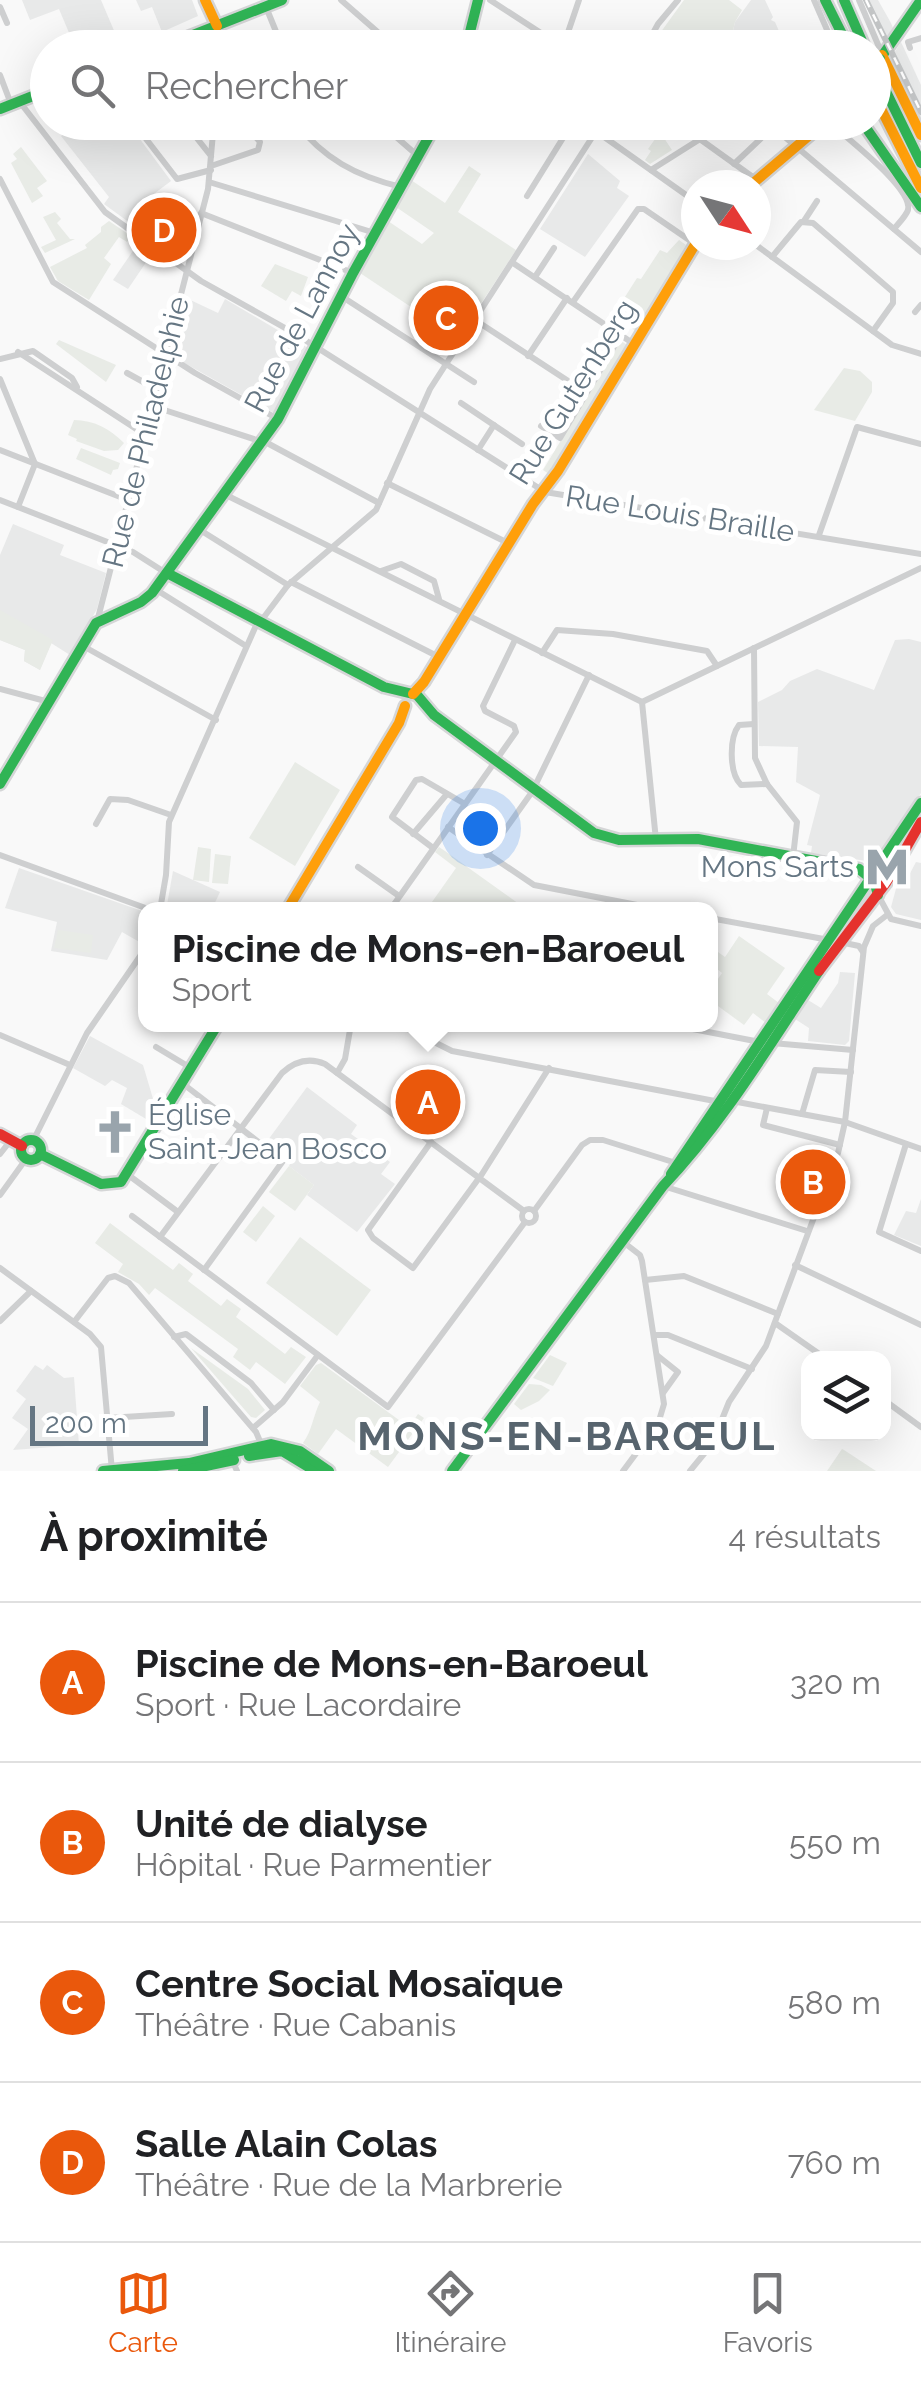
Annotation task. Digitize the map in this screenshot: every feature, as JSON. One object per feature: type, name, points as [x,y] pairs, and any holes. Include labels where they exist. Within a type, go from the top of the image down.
[{"type":"main road","points":[[206,0],[218,30],[282,0]]},
{"type":"main road","points":[[473,30],[478,0]]},
{"type":"main road","points":[[828,0],[842,30]]},
{"type":"main road","points":[[844,0],[857,30]]},
{"type":"main road","points":[[891,42],[920,0]]},
{"type":"main road","points":[[891,85],[921,135]]},
{"type":"main road","points":[[891,94],[921,163]]},
{"type":"main road","points":[[891,129],[921,188]]},
{"type":"main road","name":"Rue de Lannoy","points":[[96,623],[144,600],[155,589],[263,442],[427,140]]},
{"type":"main road","points":[[768,170],[804,140]]},
{"type":"main road","points":[[874,140],[921,207]]},
{"type":"main road","name":"Rue Gutenberg","points":[[292,902],[492,569],[558,471],[685,260]]},
{"type":"main road","points":[[167,574],[412,702],[497,759],[594,833],[619,840],[698,839],[859,869],[871,877],[878,895]]},
{"type":"main road","points":[[0,784],[96,623]]},
{"type":"main road","points":[[663,1186],[689,1159],[835,941],[871,877],[921,803]]},
{"type":"main road","points":[[835,941],[878,895],[921,822]]},
{"type":"main road","points":[[40,1154],[103,1184],[121,1182],[213,1032]]},
{"type":"main road","points":[[452,1471],[676,1164],[728,1100]]},
{"type":"main road","points":[[0,1134],[40,1146],[40,1154],[34,1160],[26,1159],[22,1153],[22,1142]]},
{"type":"main road","points":[[103,1471],[203,1460],[276,1444],[297,1450],[329,1471]]},
{"type":"main road","points":[[183,1471],[235,1466],[282,1450],[315,1471]]},
{"type":"street","points":[[341,0],[375,30]]},
{"type":"street","points":[[490,0],[537,30]]},
{"type":"street","points":[[569,30],[579,0]]},
{"type":"street","points":[[655,30],[678,0]]},
{"type":"street","points":[[814,0],[826,30]]},
{"type":"street","points":[[858,0],[867,30]]},
{"type":"street","points":[[0,7],[7,24]]},
{"type":"street","points":[[266,7],[275,30]]},
{"type":"street","points":[[910,48],[908,42],[921,38]]},
{"type":"street","points":[[0,75],[10,105],[30,128]]},
{"type":"street","points":[[40,140],[100,209],[186,271],[316,347],[542,491]]},
{"type":"street","points":[[147,140],[176,179],[258,150],[258,140]]},
{"type":"street","points":[[196,140],[211,164]]},
{"type":"street","name":"Rue de Philadelphie","points":[[96,623],[209,182],[213,140]]},
{"type":"street","points":[[310,140],[347,169],[400,187]]},
{"type":"street","points":[[400,140],[418,156]]},
{"type":"street","points":[[527,196],[562,140]]},
{"type":"street","points":[[161,902],[171,815],[260,621],[290,584],[377,506],[418,412],[446,364],[591,140]]},
{"type":"street","points":[[608,140],[681,191]]},
{"type":"street","points":[[651,170],[698,140]]},
{"type":"street","points":[[701,140],[741,170]]},
{"type":"street","points":[[734,164],[756,140]]},
{"type":"street","points":[[789,140],[921,252]]},
{"type":"street","points":[[848,140],[890,177],[907,202],[908,210],[894,229]]},
{"type":"street","points":[[0,179],[54,282],[165,354],[278,419]]},
{"type":"street","points":[[209,182],[375,233]]},
{"type":"street","points":[[817,202],[772,257],[892,346],[921,354]]},
{"type":"street","points":[[528,356],[638,208],[681,234]]},
{"type":"street","points":[[201,213],[352,273]]},
{"type":"street","points":[[804,221],[813,223],[893,292],[893,303],[872,331]]},
{"type":"street","points":[[535,277],[554,248]]},
{"type":"street","points":[[513,263],[634,344]]},
{"type":"street","points":[[341,296],[474,382]]},
{"type":"street","points":[[475,320],[584,392]]},
{"type":"street","name":"Rue Gutenberg","points":[[541,426],[560,438],[621,335]]},
{"type":"street","points":[[0,358],[34,351],[72,378],[78,388],[144,434]]},
{"type":"street","points":[[128,373],[156,389]]},
{"type":"street","points":[[0,379],[35,464],[18,508]]},
{"type":"street","points":[[460,404],[522,444]]},
{"type":"street","points":[[152,406],[263,442],[377,506]]},
{"type":"street","points":[[478,450],[494,425]]},
{"type":"street","points":[[819,535],[856,427],[921,444]]},
{"type":"street","points":[[0,450],[128,500]]},
{"type":"street","points":[[388,483],[508,543]]},
{"type":"street","name":"Rue Louis Braille","points":[[542,491],[920,552]]},
{"type":"street","points":[[226,495],[642,702]]},
{"type":"street","points":[[0,500],[135,553],[167,574]]},
{"type":"street","points":[[200,530],[290,584],[440,657]]},
{"type":"street","points":[[381,571],[401,564],[434,581],[440,600]]},
{"type":"street","points":[[642,702],[921,568]]},
{"type":"street","points":[[155,589],[246,646]]},
{"type":"street","points":[[542,653],[557,630],[604,633],[706,650],[717,666]]},
{"type":"street","points":[[396,902],[516,729],[483,706],[516,640]]},
{"type":"street","points":[[83,646],[216,720]]},
{"type":"street","points":[[754,648],[755,758],[768,784],[797,822],[793,857]]},
{"type":"street","points":[[487,855],[534,786],[589,676]]},
{"type":"street","points":[[0,689],[49,702]]},
{"type":"street","points":[[642,702],[656,840]]},
{"type":"street","points":[[754,724],[739,725],[733,734],[735,780],[741,785],[768,784]]},
{"type":"street","points":[[434,848],[392,816],[416,780],[422,779],[465,804]]},
{"type":"street","points":[[414,834],[447,794]]},
{"type":"street","points":[[96,824],[110,800],[128,800],[171,815]]},
{"type":"street","points":[[448,827],[536,886],[620,902]]},
{"type":"street","points":[[0,855],[138,905]]},
{"type":"street","points":[[358,868],[400,896]]},
{"type":"street","points":[[878,895],[892,920],[921,926]]},
{"type":"street","points":[[690,1471],[710,1447],[729,1402],[766,1346],[840,1146],[863,952],[872,926],[887,914]]},
{"type":"street","points":[[718,919],[858,946],[863,952]]},
{"type":"street","points":[[0,1154],[22,1142],[95,1019],[138,960]]},
{"type":"street","points":[[338,1073],[350,1032]]},
{"type":"street","points":[[414,1032],[452,1051],[845,1122],[921,1149]]},
{"type":"street","points":[[712,1032],[853,1050]]},
{"type":"street","points":[[0,1034],[70,1066]]},
{"type":"street","points":[[156,1046],[191,1068]]},
{"type":"street","points":[[160,1237],[282,1072],[304,1060],[319,1062],[338,1073],[524,1211],[534,1211]]},
{"type":"street","points":[[431,1142],[368,1230],[413,1268],[479,1178],[549,1068]]},
{"type":"street","points":[[802,1114],[815,1070],[851,1072]]},
{"type":"street","points":[[182,1083],[282,1157],[283,1164],[204,1270]]},
{"type":"street","points":[[767,1108],[763,1125],[840,1146]]},
{"type":"street","points":[[132,1216],[388,1407],[525,1222],[535,1221],[534,1211],[582,1146],[590,1140],[603,1140],[676,1164]]},
{"type":"street","points":[[906,1144],[879,1232],[921,1251]]},
{"type":"street","points":[[0,1195],[26,1159]]},
{"type":"street","points":[[127,1174],[178,1212]]},
{"type":"street","points":[[663,1186],[808,1231]]},
{"type":"street","points":[[524,1211],[525,1222]]},
{"type":"street","points":[[622,1241],[640,1255],[663,1393],[660,1420],[623,1471]]},
{"type":"street","points":[[795,1264],[921,1325]]},
{"type":"street","points":[[0,1268],[74,1322],[101,1347],[112,1471]]},
{"type":"street","points":[[74,1322],[106,1280],[116,1276],[138,1290],[253,1428],[262,1446]]},
{"type":"street","points":[[645,1280],[684,1276],[776,1318],[816,1351]]},
{"type":"street","points":[[0,1322],[31,1291]]},
{"type":"street","points":[[174,1337],[185,1333],[252,1382],[274,1410]]},
{"type":"street","points":[[654,1335],[664,1334],[752,1369]]},
{"type":"street","points":[[253,1428],[274,1410],[318,1355]]},
{"type":"street","points":[[657,1355],[678,1372],[663,1393]]},
{"type":"street","points":[[891,1405],[921,1427]]},
{"type":"street","points":[[108,1418],[172,1414]]},
{"type":"shaded area","points":[[22,0],[101,0],[114,30],[68,30],[59,9],[30,20]]},
{"type":"shaded area","points":[[136,0],[192,0],[198,16],[161,30],[152,7],[141,11]]},
{"type":"shaded area","points":[[684,0],[729,0],[742,10],[733,30],[662,30]]},
{"type":"shaded area","points":[[751,0],[765,0],[779,30],[733,30]]},
{"type":"shaded area","points":[[863,0],[878,0],[893,28],[877,30]]},
{"type":"shaded area","points":[[901,42],[921,85],[921,123],[891,58]]},
{"type":"shaded area","points":[[64,140],[141,140],[171,181],[151,196],[155,203],[130,223],[104,204],[109,197]]},
{"type":"shaded area","points":[[654,140],[665,140],[672,150],[650,164],[645,160],[651,151],[648,149]]},
{"type":"shaded area","points":[[21,147],[47,181],[37,188],[43,196],[32,203],[11,163],[17,159],[13,154]]},
{"type":"shaded area","points":[[588,154],[620,181],[617,188],[629,196],[585,257],[540,229]]},
{"type":"shaded area","points":[[469,166],[481,174],[458,212],[516,250],[469,322],[426,293],[414,309],[360,273],[388,221],[422,244],[434,233],[396,207],[411,180],[445,203]]},
{"type":"shaded area","points":[[55,212],[61,219],[57,223],[70,239],[75,239],[45,253],[41,247],[56,240],[43,217]]},
{"type":"shaded area","points":[[109,221],[131,236],[127,242],[119,237],[104,258],[111,264],[89,300],[58,281],[50,267],[87,248],[85,245]]},
{"type":"shaded area","points":[[681,241],[681,254],[636,331],[628,326],[635,312],[623,300],[660,250],[667,253]]},
{"type":"shaded area","points":[[139,242],[153,252],[128,289],[113,280]]},
{"type":"shaded area","points":[[275,264],[308,277],[301,296],[292,291],[286,301],[261,286]]},
{"type":"shaded area","points":[[184,297],[218,313],[225,299],[308,348],[274,413],[170,355]]},
{"type":"shaded area","points":[[59,340],[116,365],[106,382],[56,344]]},
{"type":"shaded area","points":[[621,341],[629,346],[552,476],[543,470]]},
{"type":"shaded area","points":[[844,368],[860,371],[872,382],[872,392],[855,421],[814,410]]},
{"type":"shaded area","points":[[74,420],[101,426],[124,443],[118,450],[104,451],[76,441],[68,435]]},
{"type":"shaded area","points":[[81,448],[120,463],[118,469],[111,475],[76,459]]},
{"type":"shaded area","points":[[13,524],[64,545],[60,555],[106,573],[97,609],[70,655],[51,643],[40,670],[24,661],[25,650],[0,640],[0,555]]},
{"type":"shaded area","points":[[0,610],[53,640],[40,670],[24,661],[25,650],[0,640]]},
{"type":"shaded area","points":[[895,640],[921,642],[921,793],[874,862],[811,853],[812,846],[807,845],[820,795],[796,782],[798,747],[759,746],[758,702],[817,669],[874,690]]},
{"type":"shaded area","points":[[295,762],[340,790],[295,866],[249,838]]},
{"type":"shaded area","points":[[198,847],[211,849],[209,882],[193,880]]},
{"type":"shaded area","points":[[439,847],[516,902],[432,902],[456,868],[435,852]]},
{"type":"shaded area","points":[[215,854],[231,856],[228,884],[212,883]]},
{"type":"shaded area","points":[[916,862],[921,863],[921,920],[896,914],[891,907],[900,874],[907,879]]},
{"type":"shaded area","points":[[19,868],[138,910],[138,941],[122,932],[107,960],[51,951],[57,922],[5,908]]},
{"type":"shaded area","points":[[173,871],[220,892],[215,902],[168,902]]},
{"type":"shaded area","points":[[58,930],[93,935],[91,953],[54,948]]},
{"type":"shaded area","points":[[739,936],[785,968],[767,994],[779,1003],[766,1023],[753,1013],[744,1025],[718,1006],[718,979],[722,973],[718,970],[718,952],[725,957]]},
{"type":"shaded area","points":[[840,972],[855,973],[849,1041],[845,1045],[808,1041],[809,1028],[795,1019],[808,1000],[821,1008],[838,983]]},
{"type":"shaded area","points":[[90,1036],[143,1065],[154,1102],[160,1106],[151,1122],[121,1104],[127,1088],[112,1080],[105,1086],[73,1068]]},
{"type":"shaded area","points":[[307,1087],[357,1125],[351,1134],[390,1162],[381,1174],[395,1184],[357,1232],[307,1195],[314,1185],[289,1166],[293,1158],[268,1140]]},
{"type":"shaded area","points":[[289,1166],[314,1185],[295,1211],[269,1192]]},
{"type":"shaded area","points":[[921,1199],[921,1246],[894,1235],[906,1211],[916,1213]]},
{"type":"shaded area","points":[[263,1206],[275,1216],[256,1242],[243,1232]]},
{"type":"shaded area","points":[[110,1223],[173,1270],[179,1263],[193,1274],[188,1281],[221,1306],[227,1299],[241,1309],[236,1317],[285,1354],[291,1347],[306,1357],[285,1384],[256,1362],[250,1370],[233,1357],[238,1349],[155,1288],[149,1295],[118,1272],[123,1264],[95,1243]]},
{"type":"shaded area","points":[[300,1237],[371,1290],[337,1336],[266,1283]]},
{"type":"shaded area","points":[[191,1348],[248,1389],[265,1410],[256,1418],[251,1417]]},
{"type":"shaded area","points":[[550,1355],[567,1363],[553,1386],[533,1378]]},
{"type":"shaded area","points":[[321,1363],[403,1423],[412,1423],[418,1414],[424,1418],[388,1467],[336,1429],[318,1454],[303,1443],[320,1402],[300,1386]]},
{"type":"shaded area","points":[[35,1365],[43,1370],[47,1365],[64,1378],[74,1377],[79,1445],[13,1450],[28,1429],[12,1418],[26,1399],[16,1391]]},
{"type":"shaded area","points":[[529,1384],[550,1390],[521,1410],[514,1404]]},
{"type":"shaded area","points":[[844,1450],[876,1471],[827,1471]]},
{"type":"railway","points":[[866,0],[881,30]]},
{"type":"railway","points":[[891,51],[921,112]]},
{"type":"traffic: fast","points":[[206,30],[282,0]]},
{"type":"traffic: fast","points":[[470,30],[478,0]]},
{"type":"traffic: fast","points":[[825,0],[840,30]]},
{"type":"traffic: fast","points":[[844,0],[857,30]]},
{"type":"traffic: fast","points":[[891,43],[921,0]]},
{"type":"traffic: fast","points":[[0,109],[30,97]]},
{"type":"traffic: fast","points":[[891,102],[921,163]]},
{"type":"traffic: fast","points":[[0,784],[96,623],[152,593],[278,419],[427,140]]},
{"type":"traffic: fast","points":[[874,140],[921,207]]},
{"type":"traffic: fast","points":[[167,573],[384,687],[417,695],[434,715],[594,833],[619,840],[698,839],[859,869],[874,881],[878,895]]},
{"type":"traffic: fast","points":[[671,1174],[921,803]]},
{"type":"traffic: fast","points":[[452,1471],[663,1186],[726,1109],[819,971]]},
{"type":"traffic: fast","points":[[40,1154],[101,1184],[121,1182],[213,1032]]},
{"type":"traffic: fast","points":[[31,1140],[41,1150],[31,1160],[21,1150],[31,1140]]},
{"type":"traffic: fast","points":[[103,1471],[189,1463],[271,1444],[300,1451],[329,1471]]},
{"type":"traffic: fast","points":[[249,1456],[282,1451],[315,1471]]},
{"type":"traffic: fast","points":[[183,1471],[234,1460]]},
{"type":"traffic: slow","points":[[205,0],[217,26]]},
{"type":"traffic: slow","points":[[891,73],[921,135]]},
{"type":"traffic: slow","points":[[891,129],[921,188]]},
{"type":"traffic: slow","points":[[769,170],[804,140]]},
{"type":"traffic: slow","points":[[413,694],[558,471],[686,260]]},
{"type":"traffic: slow","points":[[292,902],[399,723],[405,706]]},
{"type":"traffic: jam","points":[[819,971],[886,883],[921,822]]},
{"type":"traffic: jam","points":[[0,1134],[22,1146]]},
{"type":"place","name":"Salle Alain Colas","points":[[164,230]]},
{"type":"place","name":"Centre Social Mosaïque","points":[[446,318]]},
{"type":"place","name":"Mons Sarts","points":[[887,867]]},
{"type":"place","name":"Piscine de Mons-en-Baroeul","points":[[428,1102]]},
{"type":"place","name":"Église Saint-Jean Bosco","points":[[115,1132]]},
{"type":"place","name":"Unité de dialyse","points":[[813,1182]]},
{"type":"district","name":"MONS-EN-BARŒUL","points":[[567,1436]]}]
